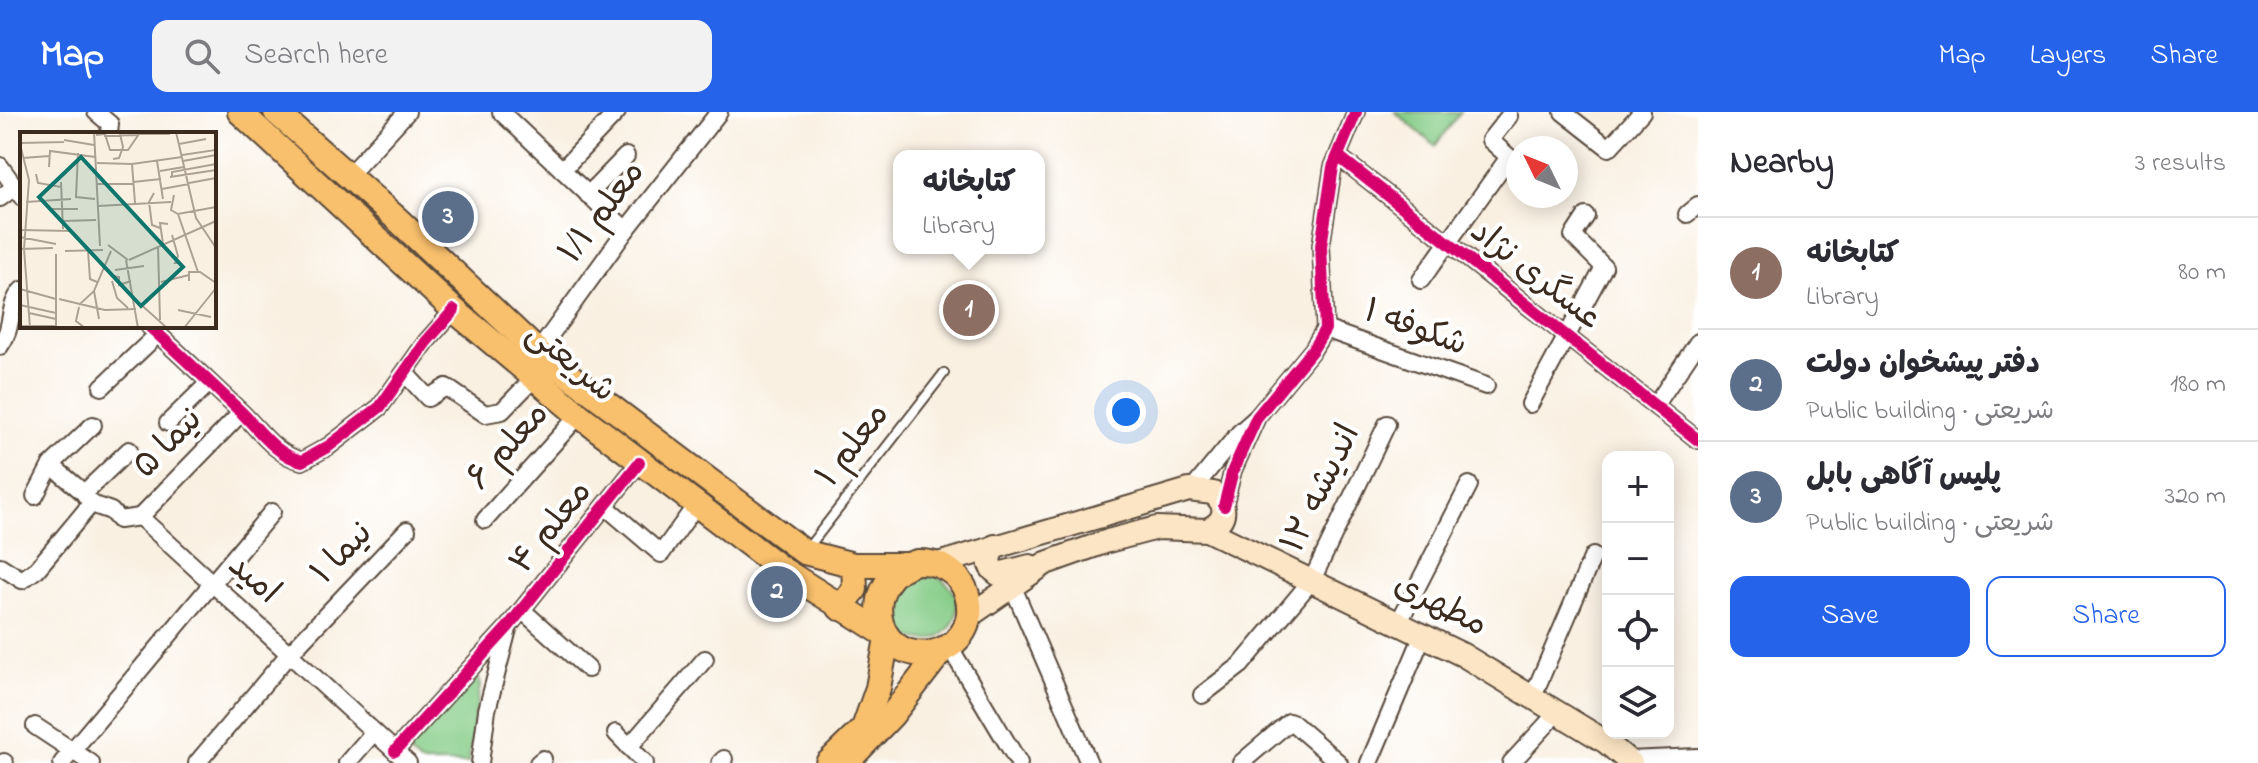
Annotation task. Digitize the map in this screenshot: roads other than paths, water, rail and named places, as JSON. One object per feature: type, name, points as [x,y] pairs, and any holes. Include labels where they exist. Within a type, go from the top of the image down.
[{"type":"main road","name":"شریعتی","points":[[240,112],[454,310],[579,415],[783,570],[885,635]]},
{"type":"main road","name":"شریعتی","points":[[276,112],[397,219],[538,352],[804,552],[854,565],[907,565]]},
{"type":"main road","points":[[379,239],[397,219]]},
{"type":"main road","points":[[938,564],[1176,492],[1213,501],[1270,560]]},
{"type":"main road","points":[[995,546],[989,555],[989,562],[998,574],[1046,563],[1157,528],[1207,530],[1216,525],[1213,501]]},
{"type":"main road","name":"مطهری","points":[[1207,530],[1463,655],[1606,742],[1629,762]]},
{"type":"main road","points":[[828,763],[864,728],[878,688],[885,635],[879,604],[887,581],[907,565],[917,562],[938,564],[961,580],[968,597],[969,616]]},
{"type":"main road","points":[[846,763],[958,638],[969,616],[1046,563]]},
{"type":"main road","points":[[840,608],[855,589],[854,565]]},
{"type":"main road","points":[[885,635],[908,650],[920,653],[946,648]]},
{"type":"street","points":[[96,112],[110,124],[109,132]]},
{"type":"street","points":[[562,170],[617,112]]},
{"type":"street","name":"معلم ۱/۱","points":[[538,352],[626,230],[719,112]]},
{"type":"street","points":[[1213,501],[1239,433],[1257,417],[1313,349],[1325,329],[1321,246],[1333,167],[1356,112]]},
{"type":"street","points":[[1563,112],[1609,148],[1642,112]]},
{"type":"street","points":[[347,177],[400,115]]},
{"type":"street","points":[[510,115],[562,170],[626,230]]},
{"type":"street","points":[[1421,280],[1509,157],[1490,140],[1509,116]]},
{"type":"street","points":[[588,195],[626,156]]},
{"type":"street","name":"عسگری نژاد","points":[[1338,156],[1698,440]]},
{"type":"street","points":[[0,166],[19,192],[0,198]]},
{"type":"street","points":[[1530,404],[1604,267],[1573,236],[1586,216]]},
{"type":"street","points":[[0,346],[8,335],[12,311],[20,292]]},
{"type":"street","points":[[102,387],[154,330],[274,447],[292,459],[302,461],[329,446],[380,407],[426,342],[454,310]]},
{"type":"street","name":"شکوفه ۱","points":[[1325,329],[1486,386]]},
{"type":"street","points":[[1655,406],[1698,342]]},
{"type":"street","points":[[405,373],[428,398],[446,387],[485,414],[502,411],[534,378]]},
{"type":"street","points":[[168,423],[209,383]]},
{"type":"street","name":"نیما ۵","points":[[140,517],[241,413]]},
{"type":"street","name":"معلم ۶","points":[[485,520],[579,415]]},
{"type":"street","points":[[1213,501],[1233,470],[1257,417]]},
{"type":"street","name":"اندیشه ١٣","points":[[1202,695],[1241,665],[1312,580],[1387,424]]},
{"type":"street","points":[[35,496],[51,465],[93,425]]},
{"type":"street","points":[[0,566],[22,580],[37,569],[88,499],[129,450]]},
{"type":"street","name":"معلم ۴","points":[[395,751],[508,627],[639,463]]},
{"type":"street","name":"امید","points":[[51,465],[88,499],[111,511],[119,520],[140,517],[408,763]]},
{"type":"street","points":[[1399,622],[1469,485]]},
{"type":"street","points":[[605,506],[661,554],[696,505]]},
{"type":"street","points":[[67,757],[272,512]]},
{"type":"street","name":"نیما ۱","points":[[197,763],[289,654],[407,530]]},
{"type":"street","points":[[1533,696],[1593,556]]},
{"type":"street","points":[[1012,585],[1089,763]]},
{"type":"street","points":[[522,610],[588,669]]},
{"type":"street","points":[[480,763],[487,710],[508,627]]},
{"type":"street","points":[[1369,763],[1423,635]]},
{"type":"street","points":[[946,648],[1019,763]]},
{"type":"street","points":[[629,747],[705,659]]},
{"type":"street","points":[[1511,763],[1558,712]]},
{"type":"street","points":[[1241,763],[1289,722],[1339,763]]},
{"type":"street","points":[[35,726],[67,757],[91,763]]},
{"type":"street","points":[[347,763],[374,732]]},
{"type":"street","points":[[616,733],[645,763]]},
{"type":"street","points":[[1629,762],[1698,757]]},
{"type":"lane","name":"معلم ۱","points":[[804,552],[944,373]]},
{"type":"place","name":"پلیس آگاهی بابل","points":[[448,217]]},
{"type":"place","name":"کتابخانه","points":[[969,310]]},
{"type":"place","name":"دفتر پیشخوان دولت","points":[[777,592]]}]
